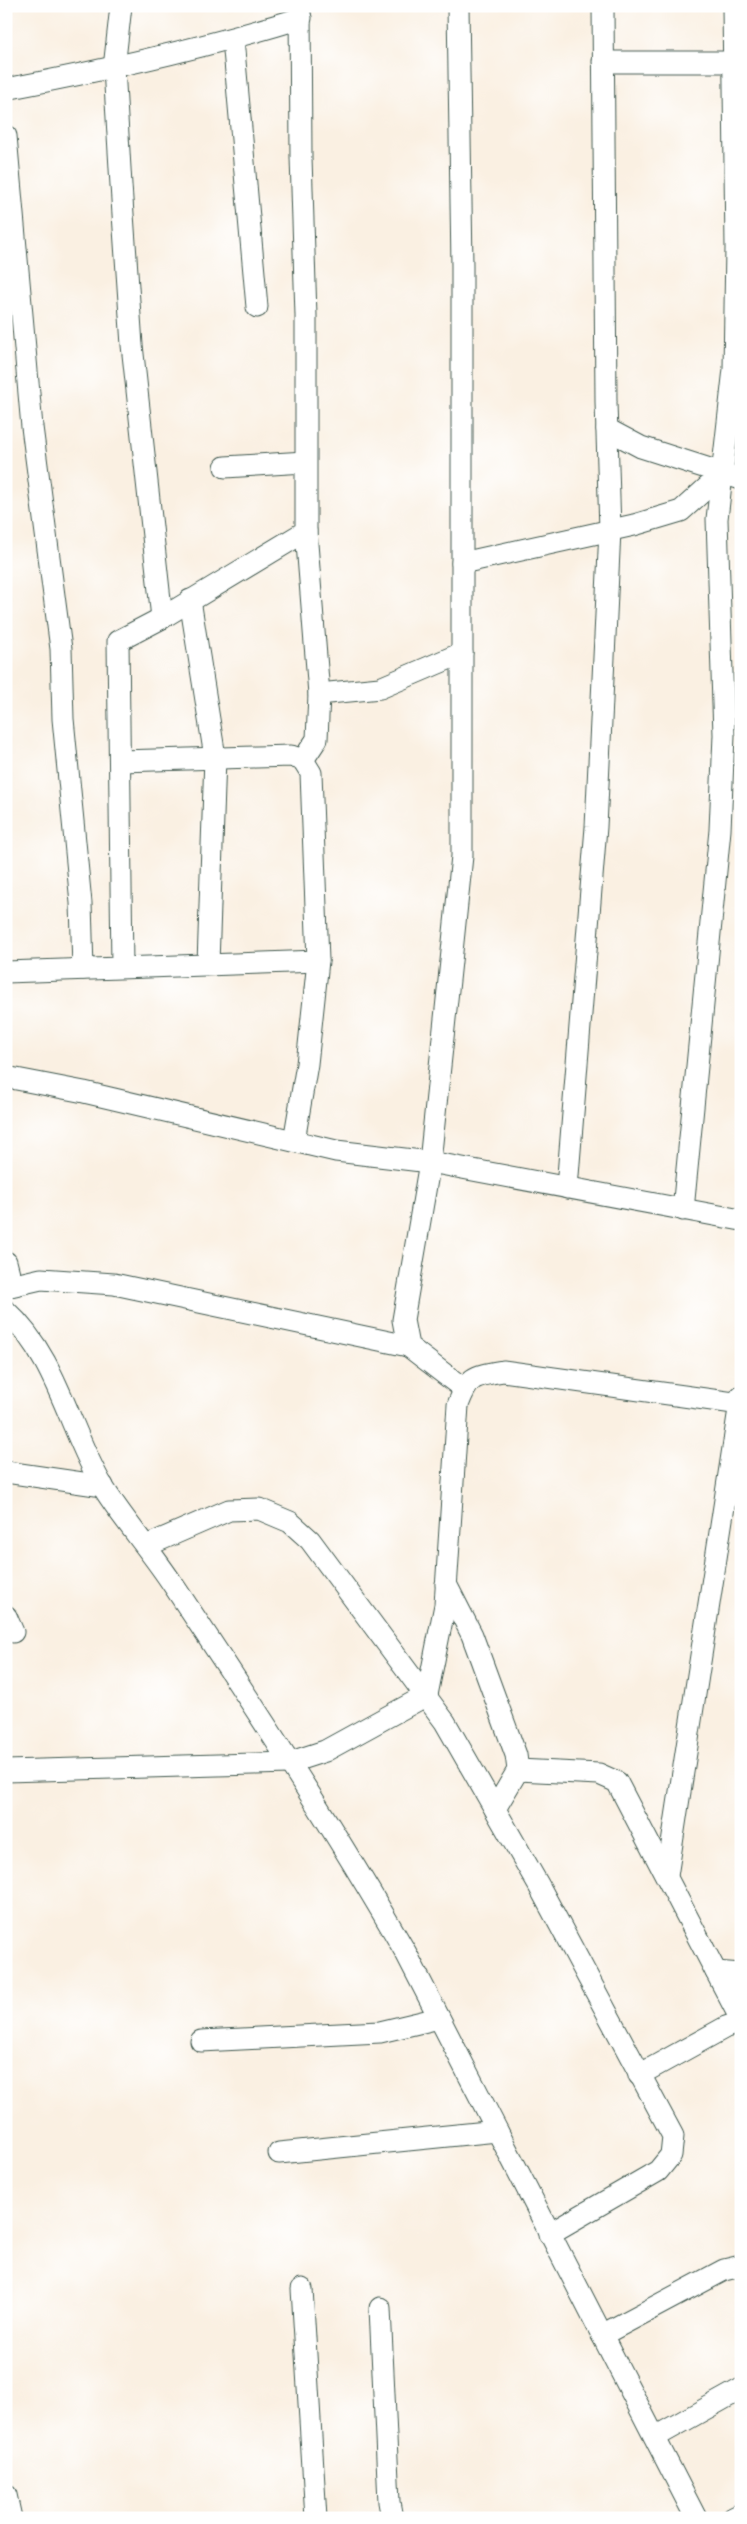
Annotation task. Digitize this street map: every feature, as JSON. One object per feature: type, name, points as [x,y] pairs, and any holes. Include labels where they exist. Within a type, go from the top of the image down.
[{"type":"street","points":[[121,6],[114,68],[132,345],[162,618]]},
{"type":"street","points":[[408,1346],[403,1320],[430,1162],[462,856],[458,6]]},
{"type":"street","points":[[567,1188],[596,827],[610,530],[606,429],[602,6]]},
{"type":"street","points":[[683,1210],[720,830],[724,735],[717,519],[731,477],[738,248],[733,6]]},
{"type":"street","points":[[6,89],[114,68],[233,39],[300,12],[301,157],[306,316],[306,531],[319,694],[316,739],[303,760]]},
{"type":"street","points":[[233,39],[257,307]]},
{"type":"street","points":[[603,62],[733,62]]},
{"type":"street","points":[[6,136],[32,427],[61,649],[64,719],[81,903],[83,969]]},
{"type":"street","points":[[606,429],[641,447],[731,477]]},
{"type":"street","points":[[225,467],[305,462]]},
{"type":"street","points":[[462,563],[634,525],[682,511],[731,477]]},
{"type":"street","points":[[122,967],[121,761],[118,641],[162,618],[306,531]]},
{"type":"street","points":[[190,600],[215,757],[208,964]]},
{"type":"street","points":[[319,694],[380,688],[462,653]]},
{"type":"street","points":[[121,761],[292,756],[303,760],[311,773],[318,961],[307,1064],[294,1141]]},
{"type":"street","points":[[6,972],[318,961]]},
{"type":"street","points":[[6,1078],[84,1092],[336,1151],[430,1162],[741,1220]]},
{"type":"street","points":[[6,1262],[9,1286],[41,1279],[114,1284],[408,1346],[464,1389]]},
{"type":"street","points":[[6,1311],[24,1327],[47,1366],[103,1486],[146,1546],[258,1714],[360,1874],[406,1953],[696,2518]]},
{"type":"street","points":[[6,1771],[288,1763],[325,1751],[427,1695],[445,1605],[458,1405],[464,1389],[476,1375],[503,1371],[740,1401],[667,1876]]},
{"type":"street","points":[[6,1472],[103,1486]]},
{"type":"street","points":[[146,1546],[230,1510],[259,1509],[290,1522],[310,1540],[427,1695],[445,1722],[539,1886],[673,2136],[671,2155],[658,2172],[549,2234]]},
{"type":"street","points":[[446,1584],[472,1635],[516,1755],[518,1770],[495,1809]]},
{"type":"street","points":[[518,1770],[599,1774],[617,1782],[741,2021],[726,2027],[639,2075]]},
{"type":"street","points":[[716,1972],[741,1974]]},
{"type":"street","points":[[201,2041],[380,2032],[439,2018]]},
{"type":"street","points":[[279,2152],[497,2131]]},
{"type":"street","points":[[602,2335],[724,2270],[741,2266]]},
{"type":"street","points":[[302,2289],[316,2518]]},
{"type":"street","points":[[380,2308],[389,2502],[392,2518]]},
{"type":"street","points":[[655,2437],[741,2389]]},
{"type":"street","points":[[6,2495],[11,2518]]},
{"type":"street","points":[[733,2518],[741,2514]]}]
